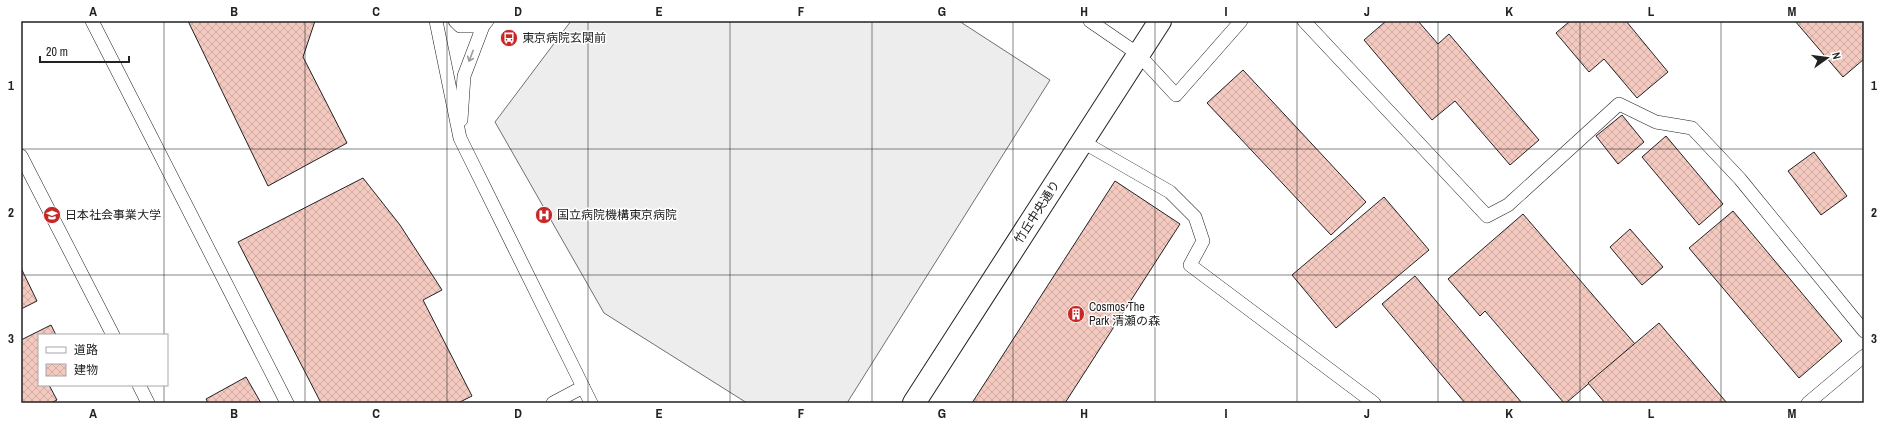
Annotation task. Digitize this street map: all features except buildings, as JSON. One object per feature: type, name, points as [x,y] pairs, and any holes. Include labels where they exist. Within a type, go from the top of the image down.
[{"type":"street","name":"竹丘中央通り","points":[[914,403],[1160,21]]},
{"type":"lane","points":[[92,21],[287,403]]},
{"type":"lane","points":[[436,21],[460,138],[591,403]]},
{"type":"lane","points":[[455,21],[460,26],[485,23],[464,76],[460,138]]},
{"type":"lane","points":[[1090,21],[1138,54],[1176,95],[1241,21]]},
{"type":"lane","points":[[1304,21],[1487,216],[1508,205],[1619,104],[1656,122],[1692,128],[1740,179],[1864,331]]},
{"type":"lane","points":[[1083,142],[1170,192],[1195,217],[1203,241],[1190,265],[1374,403]]},
{"type":"lane","points":[[21,156],[112,334]]},
{"type":"lane","points":[[1808,403],[1864,356]]},
{"type":"lane","points":[[140,386],[148,403]]},
{"type":"lane","points":[[553,403],[583,387]]},
{"type":"shaded area","points":[[571,21],[959,21],[1050,80],[847,403],[747,403],[604,313],[495,122]]},
{"type":"place","name":"東京病院玄関前","points":[[509,38]]},
{"type":"place","name":"日本社会事業大学","points":[[52,215]]},
{"type":"place","name":"国立病院機構東京病院","points":[[544,215]]},
{"type":"place","name":"Cosmos The Park 清瀬の森","points":[[1076,314]]}]
